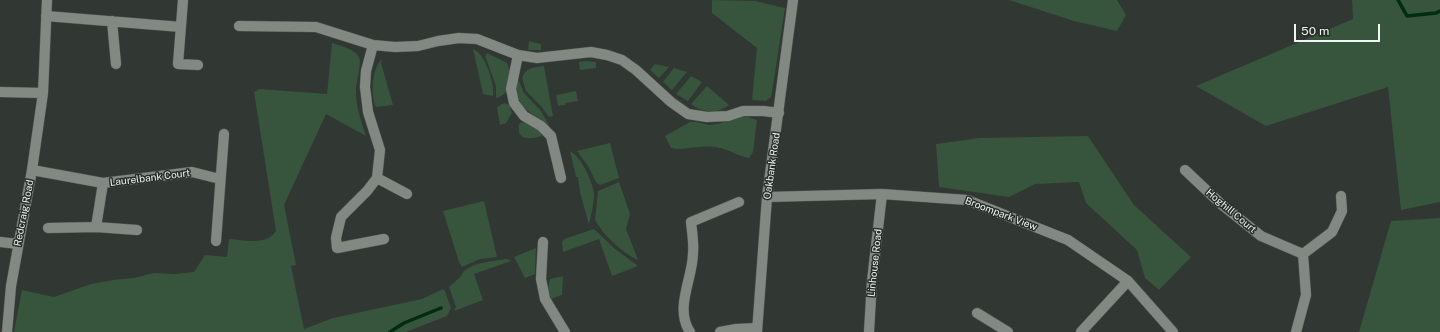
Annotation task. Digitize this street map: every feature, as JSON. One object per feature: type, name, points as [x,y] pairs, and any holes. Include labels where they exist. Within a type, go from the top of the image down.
[{"type":"street","name":"Redcraig Road","points":[[4,331],[32,170],[43,93],[47,0]]},
{"type":"street","points":[[183,0],[178,64],[198,65]]},
{"type":"street","name":"Oakbank Road","points":[[757,330],[767,197],[793,0]]},
{"type":"street","points":[[46,16],[182,27]]},
{"type":"street","points":[[112,21],[116,64]]},
{"type":"street","points":[[239,26],[316,27],[373,45],[395,48],[418,46],[459,38],[477,39],[518,55],[537,58],[591,52],[622,60],[636,70],[671,102],[688,114],[707,117],[728,116],[744,111],[779,113]]},
{"type":"street","points":[[373,45],[366,71],[365,88],[368,112],[380,150],[377,178],[367,191],[341,217],[336,238],[337,248],[384,239]]},
{"type":"street","points":[[518,55],[511,89],[514,103],[524,116],[541,126],[551,136],[561,178]]},
{"type":"street","points":[[0,92],[43,93]]},
{"type":"street","points":[[216,241],[224,134]]},
{"type":"street","name":"Laurelbank Court","points":[[32,170],[103,183],[192,172],[220,179]]},
{"type":"street","name":"Hoghill Court","points":[[1184,170],[1221,204],[1261,236],[1303,254]]},
{"type":"street","points":[[377,178],[407,194]]},
{"type":"street","name":"Laurelbank Court","points":[[96,227],[103,183]]},
{"type":"street","name":"Broompark View","points":[[767,197],[882,194],[967,200],[1068,240],[1128,281],[1173,332]]},
{"type":"street","name":"Linhouse Road","points":[[869,332],[872,280],[882,194]]},
{"type":"street","points":[[1296,332],[1306,294],[1303,254],[1332,232],[1342,211],[1341,196]]},
{"type":"street","points":[[690,332],[684,320],[684,305],[693,254],[691,222],[739,202]]},
{"type":"street","points":[[48,228],[96,227],[137,230]]},
{"type":"street","points":[[0,242],[18,244]]},
{"type":"street","points":[[543,242],[541,279],[545,300],[565,332]]},
{"type":"street","points":[[1081,332],[1128,281]]},
{"type":"street","points":[[977,313],[1008,332]]},
{"type":"street","points":[[720,332],[736,329],[757,330]]},
{"type":"green space","points":[[712,0],[755,1],[785,8],[771,97],[766,101],[752,100],[757,48],[712,13]]},
{"type":"green space","points":[[1009,0],[1117,0],[1126,15],[1117,31],[1074,21]]},
{"type":"green space","points":[[1352,0],[1440,0],[1440,202],[1401,210],[1388,87],[1266,126],[1196,86],[1353,19]]},
{"type":"green space","points":[[529,41],[541,44],[541,50],[528,50]]},
{"type":"green space","points":[[332,43],[354,51],[359,57],[360,64],[356,87],[356,97],[359,114],[366,136],[326,114],[284,205],[296,265],[291,266],[304,329],[333,318],[422,299],[443,289],[451,308],[447,316],[406,332],[14,332],[22,290],[54,297],[91,284],[113,280],[134,278],[154,273],[175,274],[194,272],[205,255],[227,257],[229,239],[255,241],[267,239],[272,236],[276,231],[254,92],[259,89],[327,94]]},
{"type":"green space","points":[[473,49],[485,62],[491,77],[493,96],[483,94]]},
{"type":"green space","points":[[487,53],[507,63],[509,69],[508,87],[503,95],[496,98],[496,86],[485,56]]},
{"type":"green space","points":[[382,59],[381,63],[393,105],[376,107],[373,96],[373,82],[376,68]]},
{"type":"green space","points":[[579,62],[596,62],[596,68],[580,70]]},
{"type":"green space","points":[[655,64],[669,67],[659,78],[650,70]]},
{"type":"green space","points":[[544,66],[553,116],[549,117],[541,106],[526,91],[522,78],[528,70]]},
{"type":"green space","points":[[674,68],[687,72],[672,90],[663,82]]},
{"type":"green space","points":[[691,76],[702,82],[688,101],[676,94]]},
{"type":"green space","points":[[518,79],[524,93],[541,111],[550,127],[525,108],[520,102],[517,88]]},
{"type":"green space","points":[[707,86],[729,105],[720,110],[705,111],[691,104]]},
{"type":"green space","points":[[576,91],[578,101],[565,103],[565,105],[558,106],[556,95]]},
{"type":"green space","points":[[504,103],[509,105],[512,113],[506,123],[500,125],[497,107]]},
{"type":"green space","points":[[741,117],[748,117],[757,120],[753,152],[749,158],[716,147],[706,146],[676,149],[671,148],[665,136],[690,122],[710,125]]},
{"type":"green space","points":[[522,122],[534,126],[542,136],[525,138],[522,136],[519,130],[519,124]]},
{"type":"green space","points":[[1088,136],[1134,205],[1191,257],[1159,290],[1145,278],[1137,250],[1086,203],[1079,182],[1035,184],[1009,197],[939,187],[936,144],[979,138]]},
{"type":"green space","points":[[610,143],[619,178],[600,185],[596,182],[588,166],[577,151]]},
{"type":"green space","points":[[570,151],[582,164],[589,176],[593,189],[594,202],[589,225],[580,192],[578,177],[576,177]]},
{"type":"green space","points":[[619,182],[630,214],[626,229],[638,260],[625,253],[614,243],[603,232],[595,220],[598,191]]},
{"type":"green space","points":[[484,201],[497,257],[480,259],[462,267],[459,262],[443,211]]},
{"type":"green space","points":[[1440,218],[1440,332],[1359,332],[1391,221]]},
{"type":"green space","points":[[594,229],[614,248],[638,266],[612,276],[599,239],[563,252],[562,242],[564,239]]},
{"type":"green space","points":[[536,248],[535,274],[525,278],[514,257]]},
{"type":"green space","points":[[507,259],[511,261],[474,274],[483,300],[454,311],[456,307],[449,287],[464,271],[479,264]]},
{"type":"green space","points":[[563,276],[562,295],[551,299],[548,289],[550,279]]},
{"type":"waterway","points":[[1398,0],[1407,16],[1436,13],[1440,11]]},
{"type":"waterway","points":[[390,332],[404,323],[441,308]]}]
